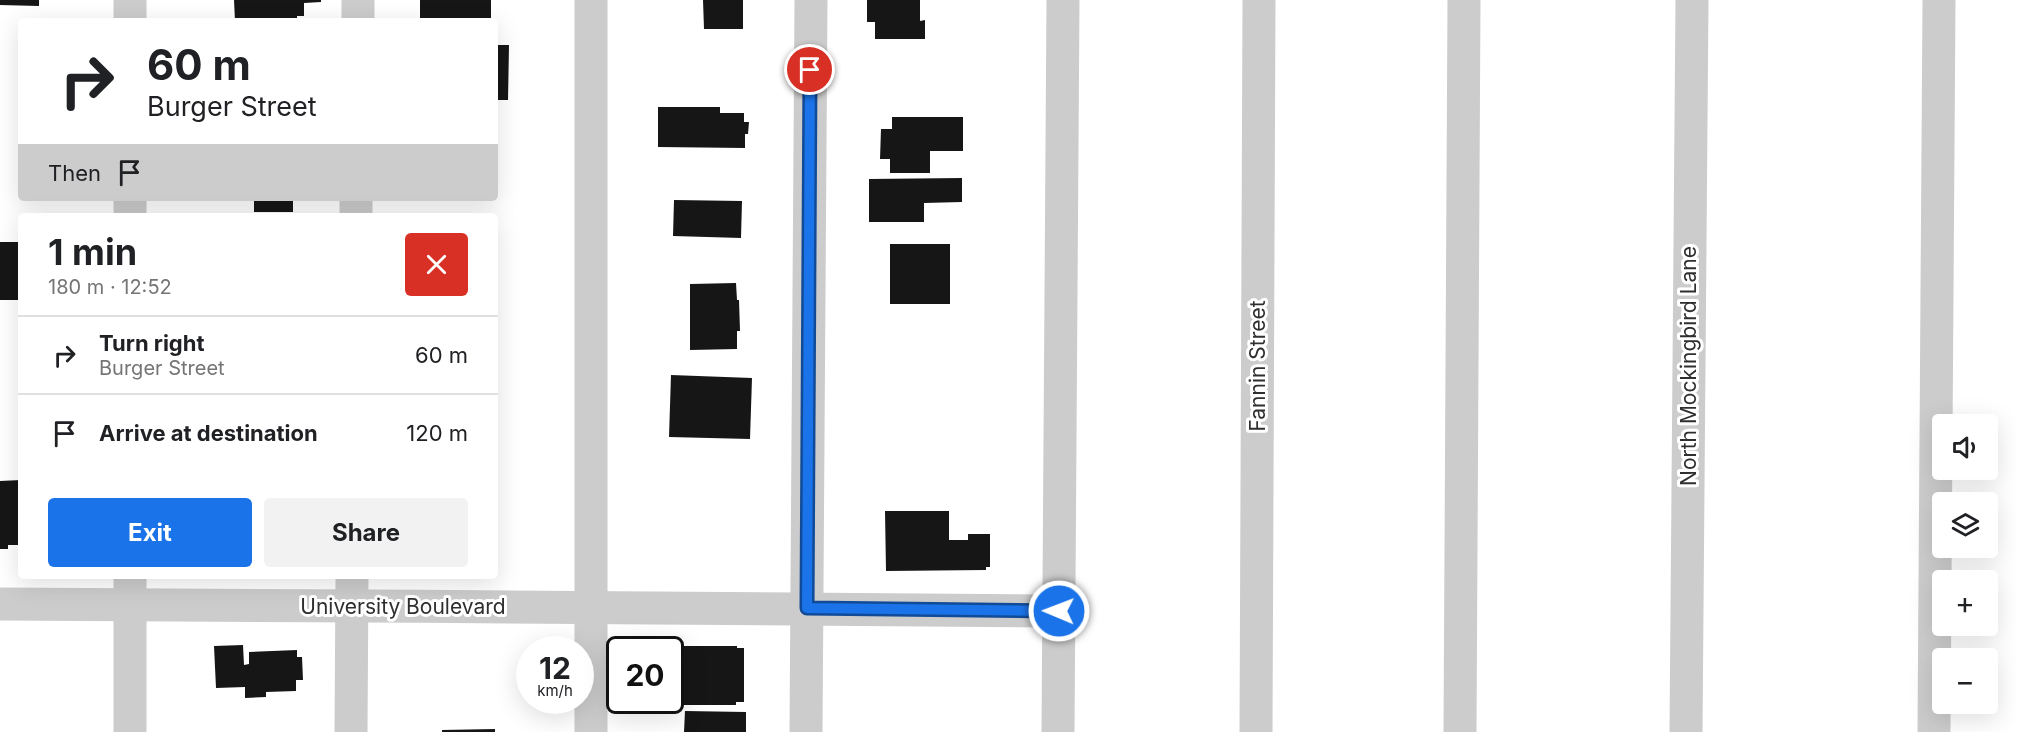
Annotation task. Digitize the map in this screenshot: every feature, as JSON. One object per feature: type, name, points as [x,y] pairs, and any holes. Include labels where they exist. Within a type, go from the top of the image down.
[{"type":"street","points":[[130,0],[130,18]]},
{"type":"street","points":[[358,0],[358,18]]},
{"type":"street","points":[[591,0],[591,732]]},
{"type":"street","points":[[806,732],[811,0]]},
{"type":"street","points":[[1058,732],[1063,0]]},
{"type":"street","name":"Fannin Street","points":[[1256,732],[1259,0]]},
{"type":"street","points":[[1460,732],[1464,0]]},
{"type":"street","name":"North Mockingbird Lane","points":[[1686,732],[1692,0]]},
{"type":"street","points":[[1934,732],[1939,0]]},
{"type":"street","points":[[130,591],[130,732]]},
{"type":"street","name":"University Boulevard","points":[[0,604],[130,591],[352,592],[591,608],[1059,611]]},
{"type":"street","points":[[351,732],[352,592]]},
{"type":"building","points":[[0,0],[39,0],[39,6],[0,5]]},
{"type":"building","points":[[234,0],[321,0],[321,2],[304,3],[304,16],[297,16],[297,18],[235,18]]},
{"type":"building","points":[[420,0],[491,0],[491,18],[420,18]]},
{"type":"building","points":[[703,0],[743,0],[743,29],[704,29]]},
{"type":"building","points":[[867,0],[920,0],[920,21],[925,20],[925,39],[875,39],[875,22],[867,22]]},
{"type":"building","points":[[498,45],[509,45],[508,100],[498,100]]},
{"type":"building","points":[[658,107],[720,107],[720,113],[744,113],[744,122],[749,122],[748,134],[745,134],[745,148],[658,147]]},
{"type":"building","points":[[892,117],[963,117],[963,151],[930,151],[930,173],[890,173],[890,159],[880,159],[881,129],[892,129]]},
{"type":"building","points":[[962,178],[962,202],[924,203],[924,222],[869,222],[869,179]]},
{"type":"building","points":[[674,200],[742,201],[741,238],[673,236]]},
{"type":"building","points":[[254,201],[293,201],[293,212],[254,212]]},
{"type":"building","points":[[0,242],[18,242],[18,300],[0,300]]},
{"type":"building","points":[[890,244],[950,244],[950,304],[890,304]]},
{"type":"building","points":[[736,283],[740,331],[737,331],[737,349],[690,350],[690,284]]},
{"type":"building","points":[[671,375],[752,378],[750,439],[669,437]]},
{"type":"building","points":[[18,480],[18,545],[8,545],[8,549],[0,549],[0,481]]},
{"type":"building","points":[[885,511],[949,511],[949,540],[968,540],[968,534],[990,534],[990,567],[986,567],[986,570],[886,571]]},
{"type":"building","points":[[243,645],[244,665],[249,664],[249,652],[297,650],[297,657],[302,657],[303,680],[296,680],[296,691],[266,692],[266,697],[245,698],[245,687],[216,688],[214,646]]},
{"type":"building","points":[[684,646],[744,648],[744,702],[736,702],[736,705],[684,705]]},
{"type":"building","points":[[685,711],[746,712],[746,732],[684,732]]},
{"type":"building","points":[[495,729],[495,732],[442,732],[442,730]]},
{"type":"route","points":[[810,70],[807,608],[1059,611]]}]
